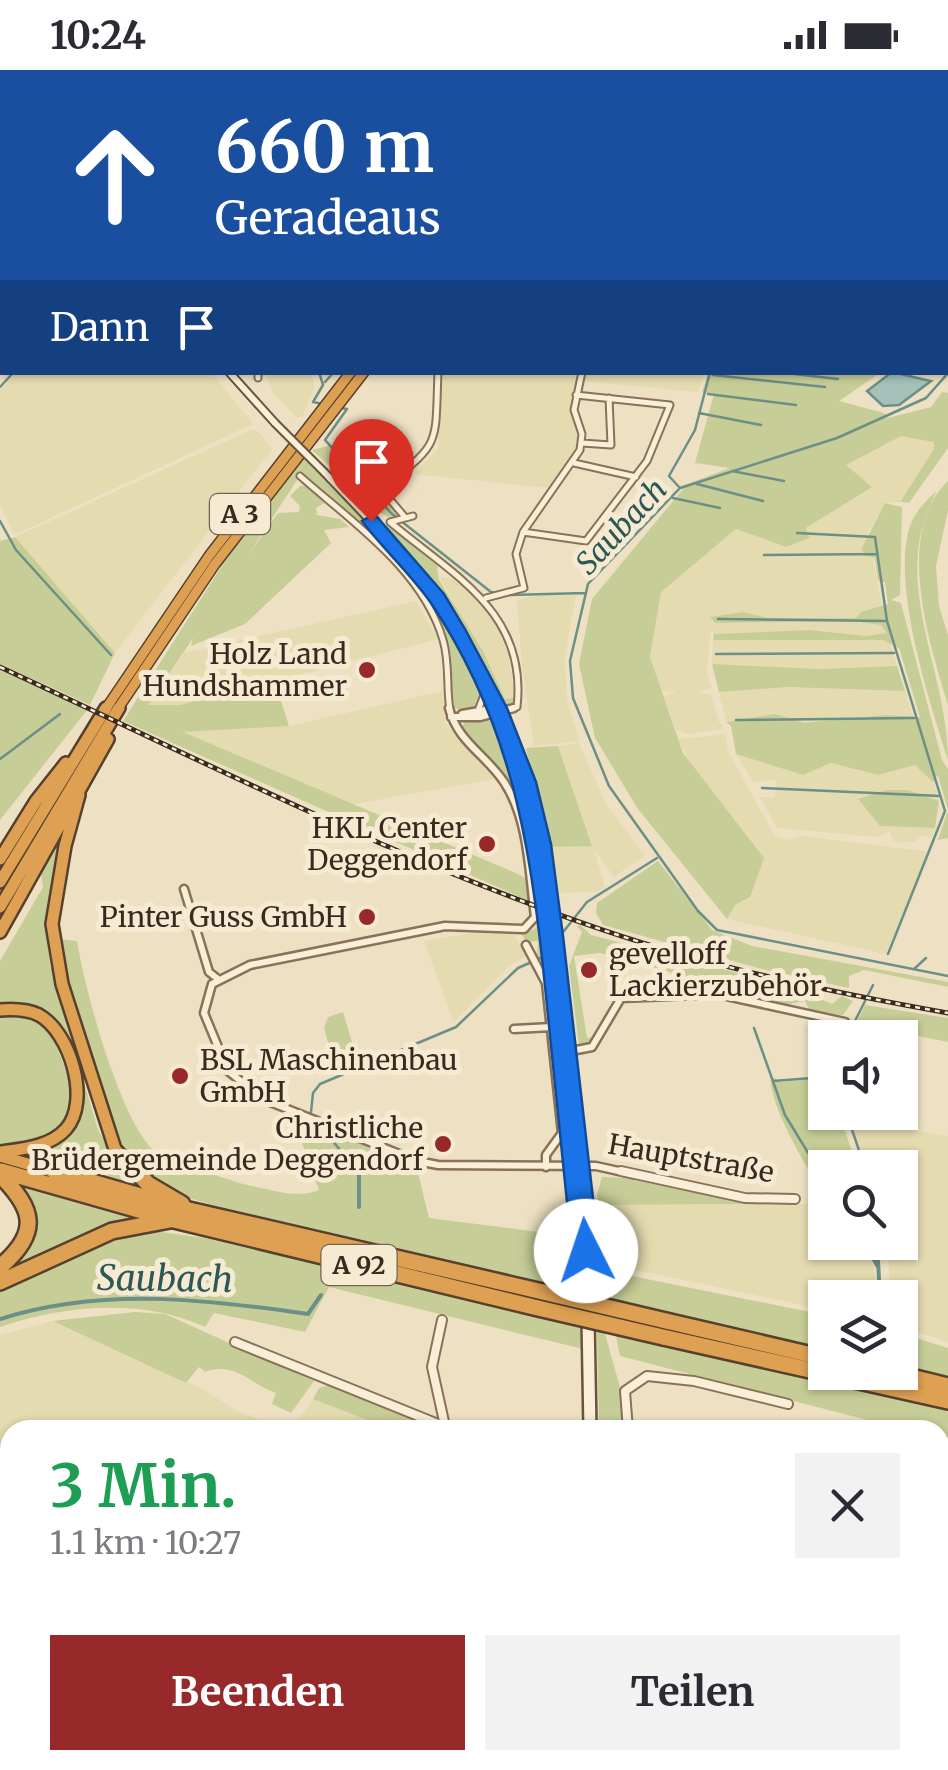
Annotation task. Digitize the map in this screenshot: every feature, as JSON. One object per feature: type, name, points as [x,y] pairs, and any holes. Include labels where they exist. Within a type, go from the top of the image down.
[{"type":"highway","name":"A 3","points":[[0,906],[129,694],[349,375]]},
{"type":"highway","name":"A 3","points":[[0,882],[162,624],[330,406],[361,375]]},
{"type":"highway","name":"A 3","points":[[0,932],[79,795],[129,702],[129,694]]},
{"type":"highway","name":"A 3","points":[[0,858],[64,764],[74,759]]},
{"type":"highway","name":"A 3","points":[[79,795],[65,846],[52,924],[62,984],[114,1150],[148,1184],[189,1210]]},
{"type":"highway","points":[[0,844],[26,816]]},
{"type":"highway","name":"A 92","points":[[0,1010],[32,1011],[52,1023],[64,1040],[80,1100],[75,1116],[53,1138],[0,1154]]},
{"type":"highway","name":"A 92","points":[[0,1154],[189,1210],[543,1292],[664,1329],[948,1400]]},
{"type":"highway","points":[[0,1173],[21,1196],[28,1212],[23,1240],[0,1267]]},
{"type":"highway","name":"A 92","points":[[0,1173],[174,1220],[538,1308],[808,1355]]},
{"type":"highway","name":"A 92","points":[[0,1282],[112,1231],[174,1220]]},
{"type":"highway","points":[[918,1379],[948,1386]]},
{"type":"main road","points":[[232,375],[437,598],[498,711]]},
{"type":"main road","name":"Hauptstraße","points":[[498,711],[525,782],[540,844],[552,936],[579,1166],[587,1274],[590,1420]]},
{"type":"street","points":[[400,518],[381,489],[420,459],[434,440],[438,375]]},
{"type":"street","points":[[494,596],[524,588],[516,554],[523,532],[543,498],[574,462],[582,443],[574,410],[581,375]]},
{"type":"street","points":[[523,532],[586,541],[610,505],[637,477],[658,439],[670,405],[576,395]]},
{"type":"street","points":[[582,443],[611,446],[609,398]]},
{"type":"street","points":[[574,462],[637,477]]},
{"type":"street","points":[[300,476],[388,556],[430,610],[448,656],[451,717],[458,731],[497,772],[513,799],[536,918],[530,927],[514,930],[445,926],[250,965],[218,979],[208,992],[204,1013],[220,1058],[238,1082],[265,1100],[416,1161],[459,1167],[579,1166]]},
{"type":"street","points":[[413,516],[390,522],[494,596],[506,634],[518,702],[513,710],[451,717]]},
{"type":"street","points":[[476,711],[487,687]]},
{"type":"street","points":[[451,717],[498,711]]},
{"type":"street","points":[[184,890],[209,972],[218,979]]},
{"type":"street","points":[[526,945],[541,970],[552,1027],[562,1133],[546,1155],[546,1167]]},
{"type":"street","points":[[566,1052],[592,1047],[621,998],[716,994],[836,1020]]},
{"type":"street","points":[[514,1029],[552,1027]]},
{"type":"street","name":"Hauptstraße","points":[[579,1166],[596,1166],[745,1198],[795,1199]]},
{"type":"street","points":[[442,1320],[432,1367],[447,1420]]},
{"type":"street","points":[[235,1342],[429,1420]]},
{"type":"street","points":[[627,1420],[625,1391],[647,1376],[694,1380],[788,1404]]},
{"type":"shaded area","points":[[15,375],[214,375],[253,424],[14,535],[0,504],[0,390]]},
{"type":"shaded area","points":[[267,375],[312,375],[315,387],[302,417],[296,417],[273,393]]},
{"type":"shaded area","points":[[443,375],[580,375],[572,405],[578,439],[575,452],[548,488],[414,474],[438,449]]},
{"type":"shaded area","points":[[582,375],[703,375],[698,392],[580,381]]},
{"type":"shaded area","points":[[251,430],[258,431],[272,449],[115,653],[15,537]]},
{"type":"shaded area","points":[[901,435],[934,441],[934,449],[901,502],[887,502],[868,532],[882,607],[861,612],[856,618],[768,618],[743,612],[715,623],[854,621],[881,625],[888,633],[866,636],[810,630],[714,634],[711,629],[707,673],[711,688],[697,693],[711,694],[725,729],[687,734],[676,730],[664,696],[677,692],[662,691],[650,657],[661,592],[736,529],[786,547],[809,539],[806,529],[871,487],[845,465]]},
{"type":"shaded area","points":[[440,577],[466,582],[496,621],[509,658],[515,698],[505,699]]},
{"type":"shaded area","points":[[576,594],[565,657],[567,699],[579,741],[534,746],[517,600]]},
{"type":"shaded area","points":[[416,601],[438,639],[180,705],[147,706],[184,653]]},
{"type":"shaded area","points":[[713,640],[883,640],[890,643],[897,666],[819,669],[712,664]]},
{"type":"shaded area","points":[[788,687],[905,691],[913,717],[804,723],[774,714],[726,722],[719,692]]},
{"type":"shaded area","points":[[443,691],[445,723],[494,779],[349,805],[180,731],[289,726]]},
{"type":"shaded area","points":[[726,734],[727,749],[774,835],[788,840],[802,836],[925,851],[927,855],[886,954],[727,919],[735,905],[750,897],[752,885],[678,739]]},
{"type":"shaded area","points":[[579,743],[607,806],[645,855],[614,877],[594,849],[605,888],[557,893],[548,847],[592,845],[558,746]]},
{"type":"shaded area","points":[[736,754],[803,775],[831,763],[878,775],[916,765],[933,782],[939,801],[908,790],[886,790],[858,800],[880,826],[935,828],[931,838],[922,835],[915,842],[894,842],[889,832],[877,837],[777,828],[760,797],[775,797],[776,780],[753,782]]},
{"type":"shaded area","points":[[473,933],[514,935],[527,956],[509,966],[454,1022],[424,941]]},
{"type":"shaded area","points":[[853,1130],[913,1130],[948,1136],[948,1342],[918,1333],[918,1280],[890,1280],[888,1260],[918,1260],[918,1150],[861,1150]]},
{"type":"shaded area","points":[[808,1204],[808,1260],[872,1260],[876,1280],[808,1280],[808,1306],[604,1263],[599,1205]]},
{"type":"shaded area","points":[[53,1321],[260,1420],[0,1420],[0,1335]]},
{"type":"shaded area","points":[[313,1399],[367,1420],[298,1420]]},
{"type":"green space","points":[[707,375],[877,375],[839,401],[884,413],[888,418],[931,407],[942,392],[948,393],[948,448],[909,503],[896,501],[901,501],[934,449],[934,442],[901,436],[846,465],[872,487],[806,528],[810,538],[786,547],[736,529],[661,592],[650,657],[683,753],[764,858],[750,897],[735,905],[727,919],[638,809],[595,738],[579,664],[592,599],[683,489],[679,487],[730,468],[695,463],[714,394],[702,392]]},
{"type":"green space","points":[[332,445],[368,477],[399,515],[390,518],[381,513],[312,450]]},
{"type":"green space","points":[[301,456],[379,537],[438,607],[476,674],[481,702],[466,711],[454,708],[447,639],[425,596],[368,534],[311,482],[299,477],[248,555],[278,513],[299,512],[300,506],[290,496],[300,486],[308,485],[326,502],[316,508],[317,515],[340,519],[349,527],[324,530],[331,543],[245,624],[191,646],[193,638],[148,705],[180,705],[274,679],[289,726],[183,732],[518,874],[525,878],[529,901],[123,721],[223,564]]},
{"type":"green space","points":[[329,472],[378,514],[383,523],[442,564],[437,568],[439,580],[483,651],[505,699],[515,698],[511,706],[503,704],[469,639],[427,579]]},
{"type":"green space","points":[[948,481],[948,510],[936,566],[939,606],[948,635],[948,705],[926,621],[919,558],[922,529],[931,503]]},
{"type":"green space","points":[[937,491],[923,524],[918,557],[919,591],[948,760],[914,640],[905,574],[912,521]]},
{"type":"green space","points":[[885,503],[902,507],[900,595],[891,600],[901,603],[942,760],[948,769],[948,810],[938,775],[933,782],[915,765],[878,775],[831,763],[803,775],[736,754],[731,726],[726,722],[775,714],[804,723],[886,715],[920,717],[899,648],[883,640],[713,640],[714,634],[810,630],[866,636],[887,633],[881,625],[854,621],[715,623],[710,617],[743,612],[768,618],[856,618],[861,612],[888,604],[885,582],[878,581],[875,558],[864,555],[862,548]]},
{"type":"green space","points":[[15,537],[115,653],[90,705],[0,664],[0,541]]},
{"type":"green space","points":[[712,664],[819,669],[897,666],[905,691],[788,687],[719,692]]},
{"type":"green space","points":[[0,670],[88,709],[0,820]]},
{"type":"green space","points":[[485,719],[497,724],[529,818],[543,905],[539,904],[516,799],[499,769],[461,727],[467,720]]},
{"type":"green space","points":[[558,746],[592,846],[548,847],[526,748]]},
{"type":"green space","points":[[886,790],[908,790],[939,801],[935,828],[880,826],[858,799]]},
{"type":"green space","points":[[948,810],[948,838],[938,840]]},
{"type":"green space","points":[[60,835],[45,920],[50,964],[97,1127],[112,1157],[137,1184],[134,1188],[20,1154],[76,1122],[80,1111],[77,1064],[57,1022],[36,1012],[0,1008],[0,961],[43,887],[40,868]]},
{"type":"green space","points":[[658,861],[712,930],[752,946],[948,982],[948,987],[864,970],[849,976],[849,988],[758,968],[603,925],[596,913],[597,903]]},
{"type":"green space","points":[[541,911],[546,912],[565,1095],[549,977],[537,956],[538,941],[526,942],[521,933],[535,929]]},
{"type":"green space","points":[[577,926],[591,935],[792,987],[832,1004],[842,996],[853,1001],[843,1015],[810,1011],[805,1001],[778,1006],[716,991],[710,983],[600,953],[574,956],[587,1038],[594,1037],[585,1047],[579,1046],[569,966],[582,932]]},
{"type":"green space","points":[[57,939],[77,941],[95,1019],[115,1080],[139,1132],[152,1149],[243,1184],[286,1193],[311,1193],[319,1190],[300,1138],[301,1120],[416,1165],[429,1218],[570,1236],[579,1255],[581,1297],[398,1248],[220,1207],[178,1195],[148,1179],[117,1143],[67,989]]},
{"type":"green space","points":[[865,1005],[948,1018],[948,1042],[918,1036],[918,1020],[858,1020]]},
{"type":"green space","points":[[343,1012],[356,1055],[335,1067],[324,1028],[328,1017]]},
{"type":"green space","points":[[14,1013],[35,1019],[53,1037],[73,1100],[68,1115],[53,1131],[33,1141],[0,1144],[0,1015]]},
{"type":"green space","points":[[771,1076],[781,1082],[808,1080],[808,1130],[845,1130],[851,1150],[808,1150],[808,1168],[782,1119]]},
{"type":"green space","points":[[602,1177],[751,1204],[599,1205],[597,1195]]},
{"type":"green space","points":[[17,1184],[136,1220],[0,1277],[25,1239]]},
{"type":"green space","points":[[140,1229],[204,1238],[583,1325],[583,1349],[329,1287],[305,1332],[214,1313],[205,1327],[130,1308],[77,1310],[0,1327],[0,1287],[74,1252]]},
{"type":"green space","points":[[612,1272],[808,1312],[808,1348],[613,1300],[607,1275]]},
{"type":"green space","points":[[135,1312],[165,1314],[314,1381],[291,1413],[272,1404],[276,1393],[234,1371],[205,1372],[199,1367],[186,1383],[53,1321]]},
{"type":"green space","points":[[597,1329],[604,1330],[625,1405],[625,1420],[599,1420]]},
{"type":"green space","points":[[615,1332],[808,1377],[808,1390],[863,1390],[948,1410],[948,1420],[867,1420],[620,1356]]},
{"type":"green space","points":[[918,1339],[948,1348],[948,1377],[918,1371]]},
{"type":"green space","points":[[329,1385],[417,1420],[367,1420],[313,1399],[319,1388]]},
{"type":"water","points":[[888,375],[931,381],[899,405],[883,406],[867,391]]},
{"type":"waterway","points":[[0,387],[11,375]]},
{"type":"waterway","points":[[320,375],[323,385],[313,402],[323,404]]},
{"type":"waterway","points":[[325,382],[331,375]]},
{"type":"waterway","points":[[699,413],[709,375]]},
{"type":"waterway","points":[[713,375],[825,387]]},
{"type":"waterway","points":[[803,375],[838,379]]},
{"type":"waterway","name":"Saubach","points":[[733,471],[837,438],[926,398],[946,375]]},
{"type":"waterway","points":[[708,394],[796,405]]},
{"type":"waterway","points":[[341,408],[347,409],[325,440],[391,513],[491,592],[585,593]]},
{"type":"waterway","points":[[679,487],[669,476],[695,430],[699,413]]},
{"type":"waterway","points":[[699,413],[761,425]]},
{"type":"waterway","points":[[733,471],[784,481]]},
{"type":"waterway","name":"Saubach","points":[[733,471],[680,488],[588,584],[570,661],[573,698],[609,786],[698,911],[717,930],[948,976]]},
{"type":"waterway","points":[[697,484],[763,501]]},
{"type":"waterway","points":[[673,498],[720,508]]},
{"type":"waterway","points":[[0,521],[16,550],[111,655]]},
{"type":"waterway","points":[[797,533],[875,537],[887,621]]},
{"type":"waterway","points":[[764,555],[877,554]]},
{"type":"waterway","points":[[718,619],[887,621]]},
{"type":"waterway","points":[[887,621],[945,811],[888,954]]},
{"type":"waterway","points":[[716,654],[894,653]]},
{"type":"waterway","points":[[0,759],[60,714]]},
{"type":"waterway","points":[[736,720],[914,718]]},
{"type":"waterway","points":[[762,788],[940,796]]},
{"type":"waterway","name":"Saubach","points":[[556,941],[587,902],[657,858]]},
{"type":"waterway","name":"Saubach","points":[[311,1112],[313,1093],[320,1084],[456,1027],[518,968],[543,957],[551,947]]},
{"type":"waterway","points":[[914,969],[926,958]]},
{"type":"waterway","points":[[856,1020],[873,985]]},
{"type":"waterway","points":[[754,1028],[785,1115],[808,1153]]},
{"type":"waterway","points":[[773,1081],[808,1078]]},
{"type":"waterway","points":[[852,1130],[859,1150]]},
{"type":"waterway","name":"Saubach","points":[[326,1133],[359,1173]]},
{"type":"waterway","name":"Saubach","points":[[359,1173],[359,1207]]},
{"type":"waterway","points":[[874,1260],[878,1267]]},
{"type":"waterway","points":[[878,1260],[879,1280]]},
{"type":"waterway","name":"Saubach","points":[[0,1319],[38,1309],[115,1299],[192,1301],[308,1314],[321,1295]]},
{"type":"railway","points":[[0,667],[298,807],[526,902],[645,944],[731,967],[948,1013]]},
{"type":"place","name":"Holz Land Hundshammer","points":[[367,670]]},
{"type":"place","name":"HKL Center Deggendorf","points":[[487,844]]},
{"type":"place","name":"Pinter Guss GmbH","points":[[367,917]]},
{"type":"place","name":"gevelloff Lackierzubehör","points":[[589,970]]},
{"type":"place","name":"BSL Maschinenbau GmbH","points":[[180,1076]]},
{"type":"place","name":"Christliche Brüdergemeinde Deggendorf","points":[[443,1144]]},
{"type":"route","points":[[371,521],[437,598],[456,629],[497,708],[525,782],[540,844],[552,936],[586,1251]]}]
